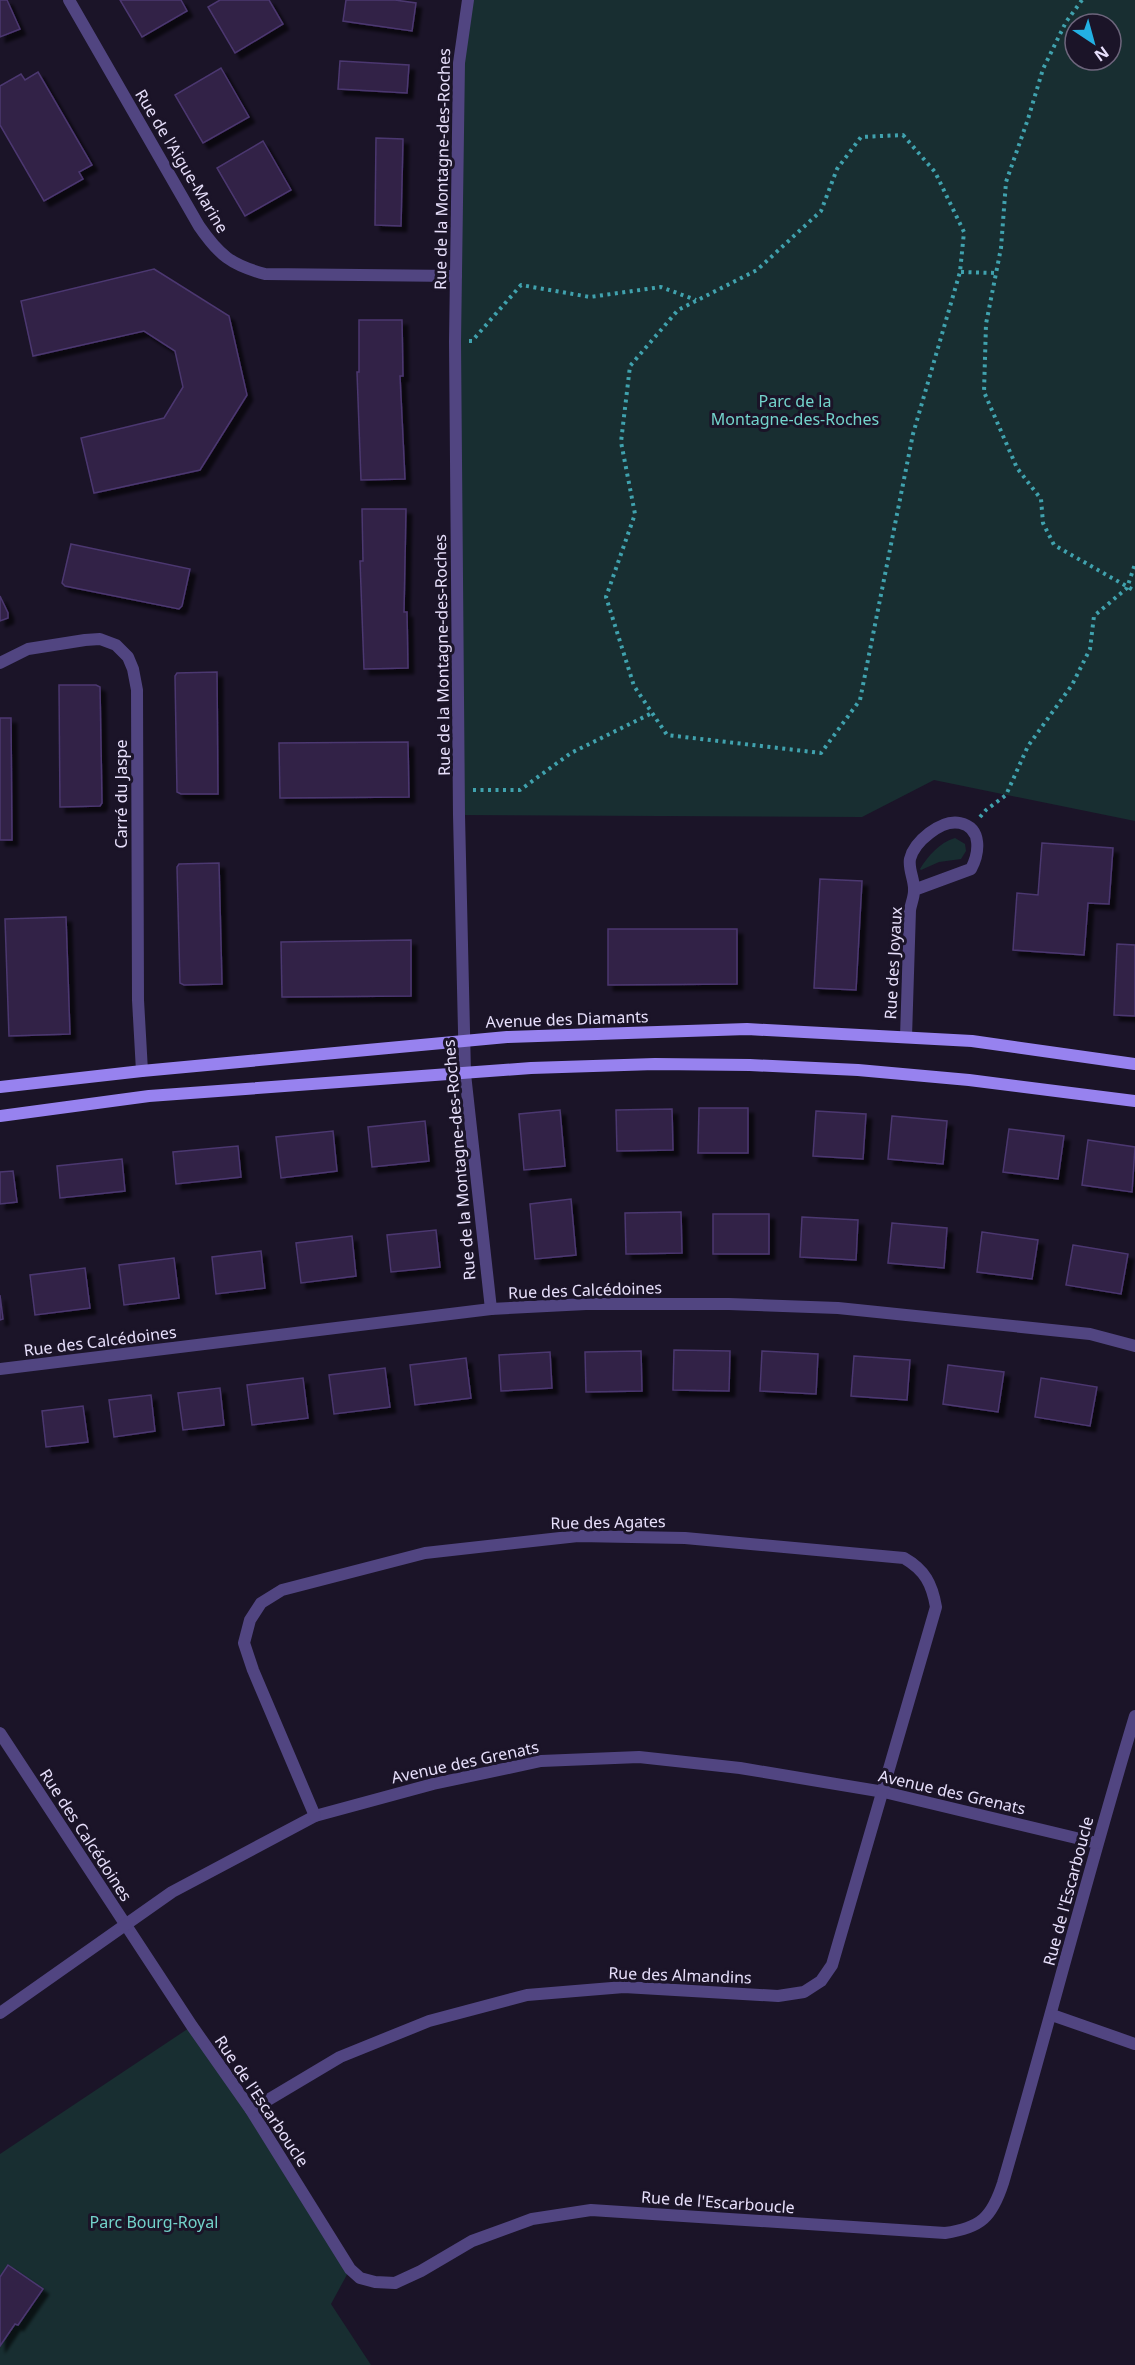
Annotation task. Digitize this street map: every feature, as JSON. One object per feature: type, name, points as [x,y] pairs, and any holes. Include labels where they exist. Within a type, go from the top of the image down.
[{"type":"street","name":"Rue de l'Aigue-Marine","points":[[69,0],[199,226],[213,246],[229,261],[266,274],[456,276]]},
{"type":"street","name":"Rue de la Montagne-des-Roches","points":[[468,0],[459,63],[455,342],[459,790],[465,1074],[490,1309]]},
{"type":"street","name":"Carré du Jaspe","points":[[0,663],[28,649],[100,639],[116,645],[128,657],[133,669],[137,690],[138,1000],[141,1071]]},
{"type":"street","name":"Rue des Joyaux","points":[[906,1037],[910,910],[914,890],[910,860],[918,843],[927,834],[947,824],[960,823],[971,830],[978,843],[978,856],[971,869],[914,890]]},
{"type":"street","name":"Avenue des Diamants","points":[[0,1087],[141,1071],[507,1037],[747,1029],[972,1041],[1135,1064]]},
{"type":"street","points":[[0,1116],[149,1096],[531,1068],[655,1064],[750,1065],[858,1070],[969,1080],[1135,1101]]},
{"type":"street","name":"Rue des Calcédoines","points":[[0,1369],[490,1309],[586,1304],[729,1304],[838,1308],[1090,1334],[1135,1346]]},
{"type":"street","name":"Rue des Agates","points":[[315,1816],[253,1670],[244,1643],[250,1620],[261,1603],[282,1590],[425,1553],[578,1536],[685,1538],[904,1558],[916,1564],[927,1575],[936,1607],[884,1792]]},
{"type":"street","name":"Rue de l'Escarboucle","points":[[125,1925],[251,2110],[350,2269],[360,2278],[394,2283],[421,2271],[472,2241],[532,2219],[591,2210],[945,2233],[967,2230],[986,2219],[997,2203],[1052,2015],[1097,1843],[1135,1716]]},
{"type":"street","name":"Rue des Calcédoines","points":[[0,1733],[125,1925]]},
{"type":"street","name":"Avenue des Grenats","points":[[0,2013],[172,1892],[315,1816],[433,1784],[541,1761],[628,1758],[740,1768],[884,1792],[1097,1843]]},
{"type":"street","name":"Rue des Almandins","points":[[251,2110],[340,2057],[429,2021],[527,1995],[624,1987],[778,1996],[804,1992],[820,1981],[832,1965],[884,1792]]},
{"type":"street","points":[[1052,2015],[1135,2044]]},
{"type":"path","points":[[1082,0],[1066,22],[1043,69],[1006,182],[1001,248],[986,324],[984,392],[1017,468],[1041,499],[1043,523],[1054,545],[1135,591]]},
{"type":"path","points":[[903,135],[935,172],[964,232],[960,272],[913,434],[860,700],[820,753],[667,735],[634,686],[606,597],[635,514],[621,442],[630,366],[678,310],[697,300],[757,270],[821,211],[837,169],[861,136],[903,135]]},
{"type":"path","points":[[960,272],[996,273]]},
{"type":"path","points":[[455,342],[472,341],[521,285],[590,297],[661,287],[697,300]]},
{"type":"path","points":[[971,830],[986,810],[1006,795],[1028,746],[1072,685],[1090,649],[1094,616],[1127,588],[1135,564]]},
{"type":"path","points":[[459,790],[520,790],[571,753],[652,712]]},
{"type":"green space","name":"Parc de la Montagne-des-Roches","points":[[468,0],[1135,0],[1135,821],[934,780],[862,817],[459,815],[459,63]]},
{"type":"green space","points":[[955,838],[965,844],[966,851],[961,859],[939,862],[920,869],[935,850]]},
{"type":"green space","name":"Parc Bourg-Royal","points":[[192,2026],[350,2269],[331,2304],[371,2365],[0,2365],[0,2154]]},
{"type":"building","points":[[0,0],[7,0],[20,29],[0,37]]},
{"type":"building","points":[[120,0],[181,0],[187,11],[142,37]]},
{"type":"building","points":[[220,0],[269,0],[283,24],[235,53],[208,7]]},
{"type":"building","points":[[346,0],[395,0],[416,3],[412,31],[343,21]]},
{"type":"building","points":[[340,61],[409,65],[407,93],[338,89]]},
{"type":"building","points":[[221,68],[249,117],[203,143],[175,95]]},
{"type":"building","points":[[38,72],[92,165],[79,172],[83,179],[44,201],[0,125],[0,86],[21,74],[25,80]]},
{"type":"building","points":[[376,138],[403,139],[401,226],[375,225]]},
{"type":"building","points":[[263,141],[291,190],[245,216],[217,168]]},
{"type":"building","points":[[154,269],[229,316],[247,395],[200,470],[94,493],[81,438],[164,418],[183,387],[175,351],[144,331],[33,356],[21,301]]},
{"type":"building","points":[[359,320],[402,320],[403,376],[400,376],[405,479],[361,480],[357,372],[359,372]]},
{"type":"building","points":[[362,509],[406,509],[404,612],[407,612],[408,668],[364,669],[360,561],[363,561]]},
{"type":"building","points":[[71,544],[190,569],[182,606],[179,609],[65,586],[62,583]]},
{"type":"building","points":[[0,596],[8,618],[0,621]]},
{"type":"building","points":[[217,672],[218,794],[181,794],[177,792],[175,676],[177,673]]},
{"type":"building","points":[[59,685],[96,685],[100,687],[102,803],[100,806],[60,807]]},
{"type":"building","points":[[0,718],[11,718],[12,840],[0,840]]},
{"type":"building","points":[[408,742],[409,797],[280,798],[279,743]]},
{"type":"building","points":[[1042,843],[1113,848],[1109,904],[1088,903],[1084,955],[1013,950],[1017,893],[1038,895]]},
{"type":"building","points":[[219,863],[222,984],[184,985],[180,983],[177,867],[179,864]]},
{"type":"building","points":[[820,879],[862,881],[856,990],[814,988]]},
{"type":"building","points":[[66,917],[70,1034],[9,1036],[5,919]]},
{"type":"building","points":[[608,929],[737,929],[737,984],[608,985]]},
{"type":"building","points":[[411,940],[411,996],[282,997],[281,942]]},
{"type":"building","points":[[1117,944],[1135,945],[1135,1016],[1114,1015]]},
{"type":"building","points":[[699,1108],[748,1108],[748,1153],[698,1153]]},
{"type":"building","points":[[672,1109],[673,1150],[617,1151],[616,1110]]},
{"type":"building","points":[[560,1110],[565,1166],[524,1170],[519,1114]]},
{"type":"building","points":[[816,1111],[866,1114],[863,1159],[813,1156]]},
{"type":"building","points":[[892,1116],[947,1121],[943,1164],[888,1159]]},
{"type":"building","points":[[425,1121],[429,1161],[372,1167],[368,1127]]},
{"type":"building","points":[[1009,1129],[1064,1136],[1058,1179],[1003,1172]]},
{"type":"building","points":[[333,1131],[337,1171],[281,1178],[276,1137]]},
{"type":"building","points":[[1088,1140],[1135,1147],[1132,1192],[1082,1185]]},
{"type":"building","points":[[238,1146],[241,1177],[176,1184],[173,1152]]},
{"type":"building","points":[[122,1159],[125,1191],[60,1198],[57,1166]]},
{"type":"building","points":[[13,1171],[17,1202],[0,1204],[0,1172]]},
{"type":"building","points":[[571,1199],[576,1255],[535,1259],[530,1204]]},
{"type":"building","points":[[681,1212],[682,1253],[626,1254],[625,1213]]},
{"type":"building","points":[[713,1214],[769,1214],[769,1254],[713,1254]]},
{"type":"building","points":[[802,1217],[858,1220],[856,1260],[800,1257]]},
{"type":"building","points":[[892,1223],[947,1228],[944,1268],[888,1263]]},
{"type":"building","points":[[436,1230],[440,1267],[391,1272],[387,1235]]},
{"type":"building","points":[[982,1232],[1038,1240],[1032,1279],[977,1272]]},
{"type":"building","points":[[352,1236],[356,1276],[301,1283],[296,1243]]},
{"type":"building","points":[[1073,1245],[1128,1254],[1121,1294],[1066,1285]]},
{"type":"building","points":[[261,1251],[265,1288],[216,1294],[212,1257]]},
{"type":"building","points":[[174,1258],[179,1298],[124,1305],[119,1265]]},
{"type":"building","points":[[85,1268],[90,1308],[35,1315],[30,1275]]},
{"type":"building","points":[[0,1295],[3,1319],[0,1320]]},
{"type":"building","points":[[674,1350],[730,1351],[729,1391],[673,1390]]},
{"type":"building","points":[[641,1351],[642,1391],[586,1392],[585,1352]]},
{"type":"building","points":[[762,1351],[818,1354],[816,1394],[760,1391]]},
{"type":"building","points":[[550,1352],[552,1388],[501,1391],[499,1355]]},
{"type":"building","points":[[854,1356],[910,1360],[907,1400],[851,1396]]},
{"type":"building","points":[[466,1358],[471,1398],[415,1405],[410,1365]]},
{"type":"building","points":[[948,1365],[1004,1372],[998,1412],[943,1404]]},
{"type":"building","points":[[385,1368],[390,1407],[334,1414],[329,1375]]},
{"type":"building","points":[[303,1378],[308,1418],[252,1425],[247,1385]]},
{"type":"building","points":[[1041,1378],[1097,1387],[1090,1426],[1035,1417]]},
{"type":"building","points":[[220,1388],[224,1425],[183,1430],[178,1393]]},
{"type":"building","points":[[151,1395],[155,1431],[114,1437],[109,1400]]},
{"type":"building","points":[[83,1406],[88,1442],[46,1447],[42,1411]]},
{"type":"building","points":[[8,2265],[43,2289],[0,2346],[0,2277]]}]
